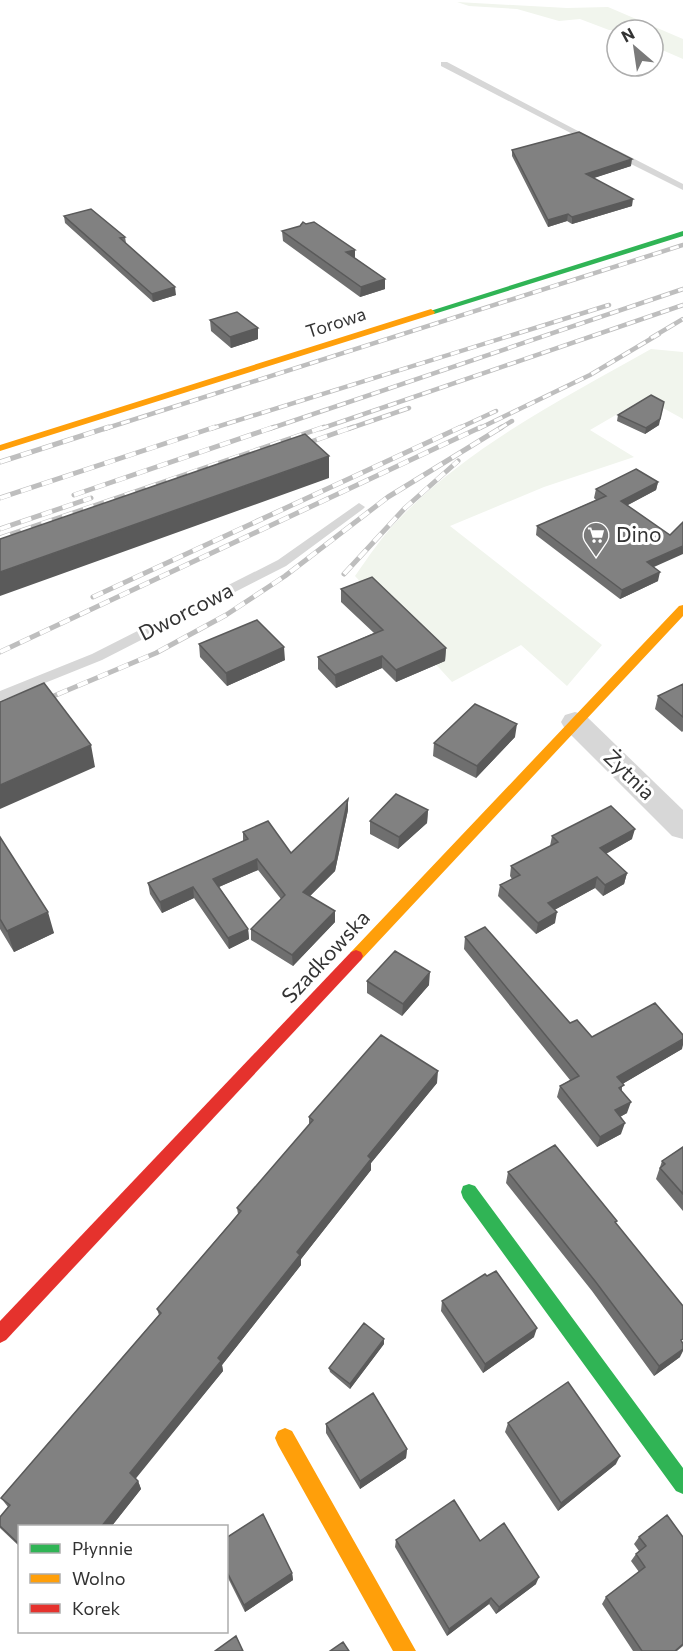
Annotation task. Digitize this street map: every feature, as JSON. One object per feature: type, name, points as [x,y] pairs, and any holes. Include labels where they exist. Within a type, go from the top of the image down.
[{"type":"street","name":"Torowa","points":[[0,448],[683,233]]},
{"type":"street","name":"Szadkowska","points":[[0,1334],[683,609]]},
{"type":"street","name":"Żytnia","points":[[575,722],[683,828]]},
{"type":"street","points":[[469,1192],[683,1484]]},
{"type":"street","points":[[285,1438],[405,1651]]},
{"type":"lane","points":[[444,64],[600,145]]},
{"type":"lane","points":[[610,150],[683,188]]},
{"type":"lane","name":"Dworcowa","points":[[0,696],[98,657],[282,563],[359,507]]},
{"type":"shaded area","points":[[457,2],[567,8],[608,7],[634,18],[605,18],[605,28],[580,19],[559,21],[517,9],[469,6]]},
{"type":"shaded area","points":[[665,31],[683,39],[683,59],[665,51]]},
{"type":"shaded area","points":[[651,349],[683,352],[683,419],[645,398],[590,430],[634,457],[544,487],[450,526],[602,645],[567,686],[521,645],[452,682],[355,576],[394,525],[457,468],[520,424]]},
{"type":"building","points":[[579,132],[632,159],[586,174],[633,199],[572,217],[568,214],[548,220],[512,150]]},
{"type":"building","points":[[91,209],[125,237],[120,238],[175,287],[152,294],[64,216]]},
{"type":"building","points":[[303,222],[306,224],[314,222],[355,250],[346,252],[385,279],[361,287],[282,231],[300,226]]},
{"type":"building","points":[[237,312],[258,328],[230,337],[210,320]]},
{"type":"building","points":[[651,395],[664,402],[660,419],[646,428],[618,415]]},
{"type":"building","points":[[305,434],[329,456],[0,572],[0,539]]},
{"type":"building","points":[[636,469],[658,482],[621,501],[670,535],[683,522],[683,546],[647,562],[660,572],[622,590],[537,526],[606,496],[596,489]]},
{"type":"building","points":[[372,577],[446,648],[396,670],[382,656],[335,675],[318,657],[383,630],[341,589]]},
{"type":"building","points":[[257,620],[284,647],[226,673],[199,644]]},
{"type":"building","points":[[44,683],[91,745],[0,785],[0,702]]},
{"type":"building","points":[[683,684],[683,717],[658,696]]},
{"type":"building","points":[[475,704],[517,724],[477,766],[434,743]]},
{"type":"building","points":[[396,794],[428,810],[399,837],[370,821]]},
{"type":"building","points":[[348,799],[335,860],[303,892],[335,911],[292,955],[251,929],[285,895],[257,859],[213,879],[248,929],[228,938],[193,887],[160,902],[148,883],[248,839],[243,832],[268,821],[291,853]]},
{"type":"building","points":[[611,806],[635,829],[600,848],[627,873],[605,885],[597,877],[548,903],[557,912],[538,923],[500,885],[520,875],[511,866],[558,842],[552,836]]},
{"type":"building","points":[[0,837],[48,912],[7,931],[0,919]]},
{"type":"building","points":[[485,927],[570,1023],[577,1020],[592,1037],[655,1003],[683,1035],[683,1039],[617,1077],[624,1085],[619,1088],[631,1102],[615,1110],[625,1123],[600,1137],[560,1086],[579,1076],[465,937]]},
{"type":"building","points":[[395,951],[430,972],[403,1004],[367,981]]},
{"type":"building","points":[[381,1035],[438,1071],[368,1156],[371,1159],[297,1252],[300,1255],[218,1358],[221,1361],[130,1473],[138,1481],[103,1525],[18,1525],[18,1543],[0,1526],[0,1517],[10,1505],[1,1498],[161,1313],[157,1309],[241,1211],[237,1208],[313,1120],[309,1117]]},
{"type":"building","points":[[555,1145],[683,1306],[683,1339],[681,1340],[683,1349],[659,1366],[508,1172]]},
{"type":"building","points":[[683,1147],[683,1194],[660,1168],[665,1164],[662,1161]]},
{"type":"building","points":[[496,1271],[537,1328],[485,1364],[442,1301],[485,1274],[487,1276]]},
{"type":"building","points":[[364,1323],[384,1339],[350,1384],[329,1368]]},
{"type":"building","points":[[568,1382],[620,1456],[561,1503],[508,1423]]},
{"type":"building","points":[[373,1393],[407,1449],[360,1481],[326,1424]]},
{"type":"building","points":[[454,1500],[480,1541],[504,1523],[539,1577],[499,1607],[491,1598],[449,1629],[396,1540]]},
{"type":"building","points":[[263,1514],[292,1573],[244,1605],[228,1574],[228,1537]]},
{"type":"building","points":[[667,1515],[683,1537],[683,1644],[675,1651],[642,1651],[606,1597],[645,1567],[636,1554],[646,1546],[639,1537]]},
{"type":"building","points":[[236,1636],[243,1651],[215,1651]]},
{"type":"building","points":[[343,1642],[349,1651],[330,1651]]},
{"type":"railway","points":[[104,429],[683,245]]},
{"type":"railway","points":[[269,429],[683,289]]},
{"type":"railway","points":[[210,429],[609,305]]},
{"type":"railway","points":[[320,429],[683,305]]},
{"type":"railway","points":[[651,338],[683,319]]},
{"type":"railway","points":[[478,429],[590,375],[659,334]]},
{"type":"railway","points":[[348,429],[409,408]]},
{"type":"railway","points":[[457,429],[496,411]]},
{"type":"railway","points":[[499,429],[512,421]]},
{"type":"railway","points":[[0,462],[109,427]]},
{"type":"railway","points":[[0,498],[215,427]]},
{"type":"railway","points":[[74,495],[274,427]]},
{"type":"railway","points":[[0,538],[324,427]]},
{"type":"railway","points":[[296,447],[353,427]]},
{"type":"railway","points":[[93,597],[461,427]]},
{"type":"railway","points":[[0,652],[481,427]]},
{"type":"railway","points":[[37,703],[156,653],[226,615],[285,576],[388,497],[502,427]]},
{"type":"railway","points":[[344,574],[405,508],[458,461]]},
{"type":"railway","points":[[0,529],[91,498]]},
{"type":"traffic: fast","points":[[431,312],[683,233]]},
{"type":"traffic: fast","points":[[469,1192],[683,1484]]},
{"type":"traffic: slow","points":[[0,448],[431,312]]},
{"type":"traffic: slow","points":[[356,956],[683,609]]},
{"type":"traffic: slow","points":[[285,1438],[405,1651]]},
{"type":"traffic: jam","points":[[0,1334],[356,956]]},
{"type":"place","name":"Dino","points":[[596,558]]}]
